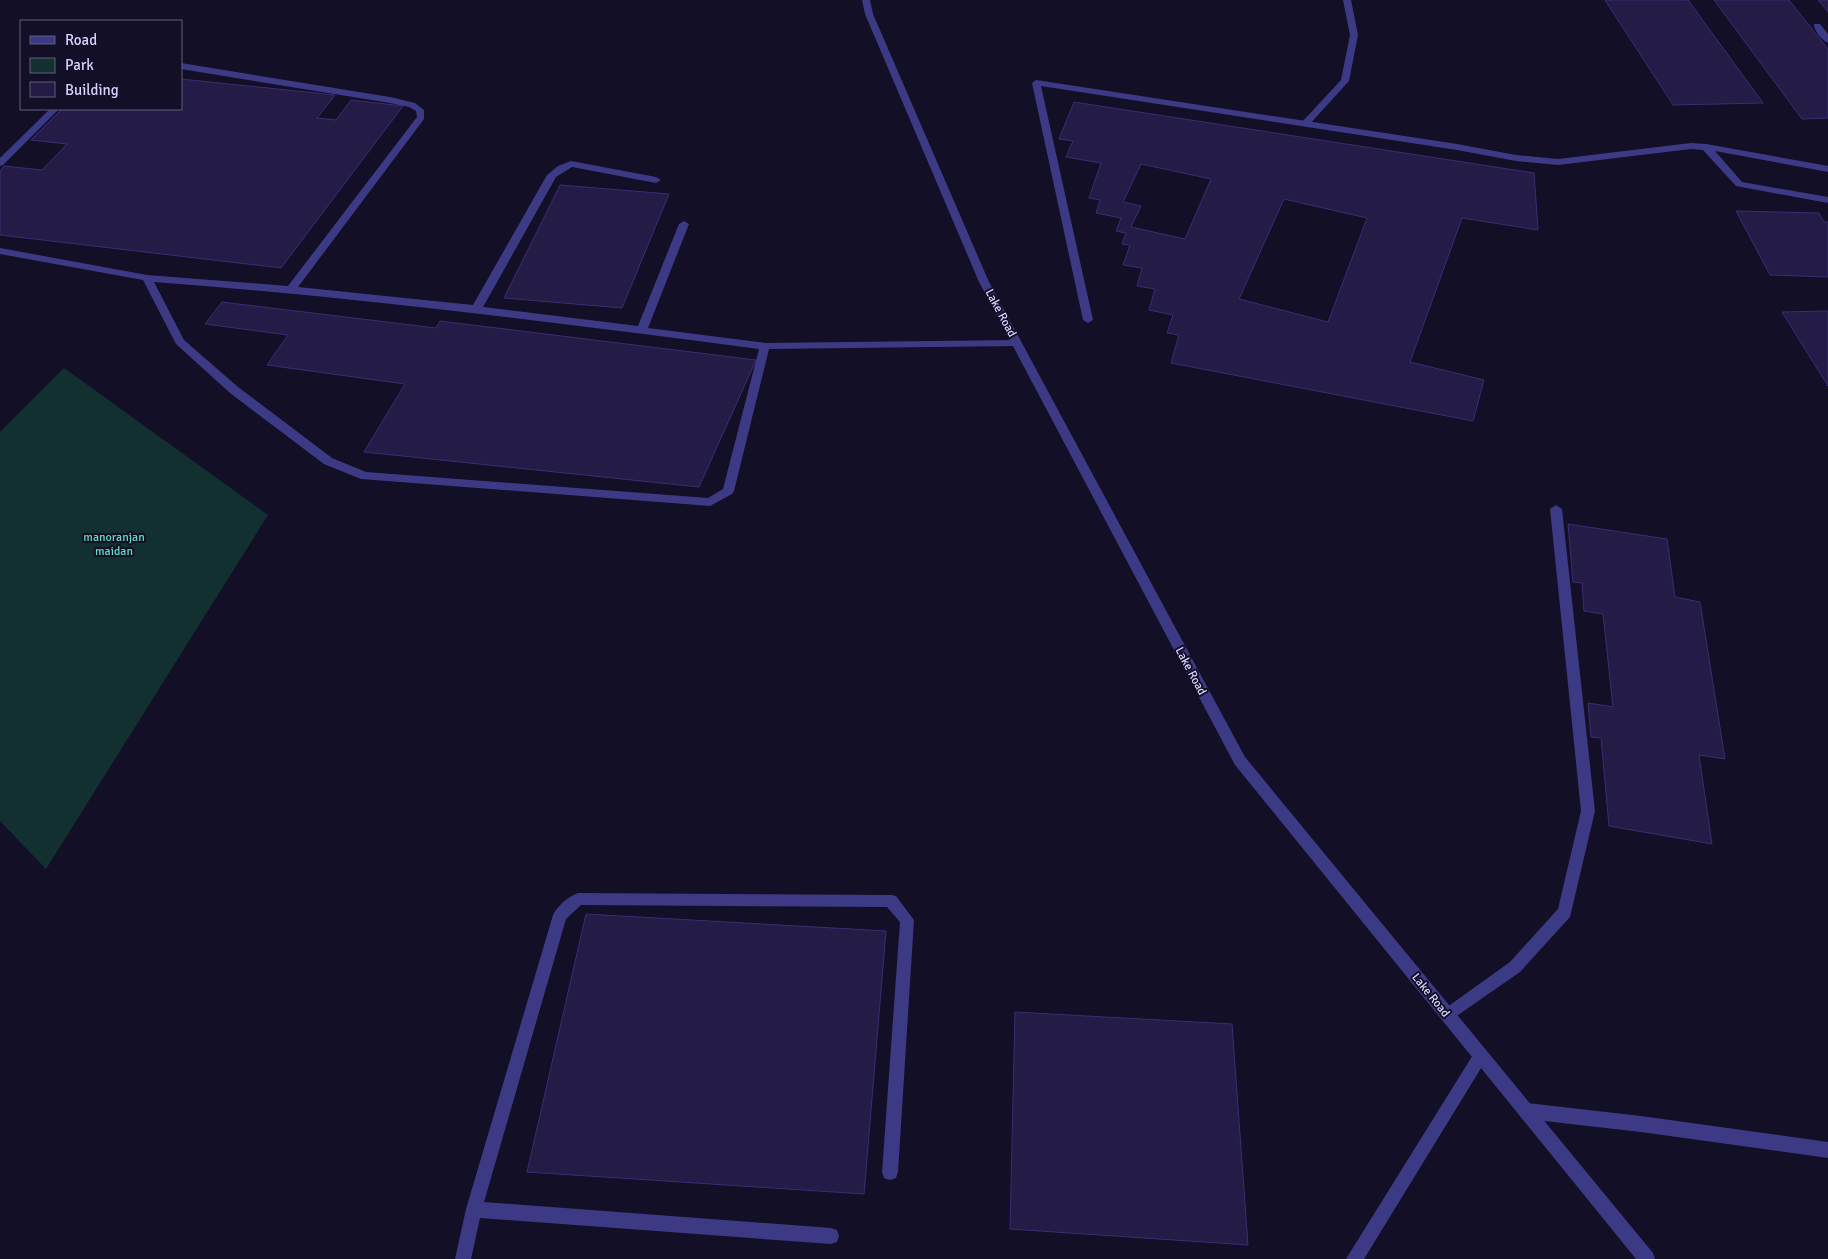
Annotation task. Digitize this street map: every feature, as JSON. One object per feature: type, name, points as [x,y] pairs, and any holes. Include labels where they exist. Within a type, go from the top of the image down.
[{"type":"street","name":"Lake Road","points":[[866,0],[869,14],[984,282],[1240,761],[1647,1259]]},
{"type":"street","points":[[1305,124],[1345,80],[1354,35],[1347,0]]},
{"type":"street","points":[[1817,26],[1828,40]]},
{"type":"street","points":[[182,66],[390,100],[412,105],[420,110],[422,118],[292,290]]},
{"type":"street","points":[[1088,320],[1036,83],[1457,147],[1516,158],[1558,162],[1691,146],[1828,169]]},
{"type":"street","points":[[0,164],[54,110]]},
{"type":"street","points":[[1706,147],[1738,184],[1828,200]]},
{"type":"street","points":[[476,309],[552,175],[561,168],[571,164],[656,180]]},
{"type":"street","points":[[642,330],[684,224]]},
{"type":"street","points":[[0,251],[147,278],[292,290],[476,309],[765,346],[1017,343]]},
{"type":"street","points":[[147,278],[180,342],[234,390],[328,461],[365,476],[710,502],[728,490],[765,346]]},
{"type":"street","points":[[1448,1015],[1516,967],[1565,912],[1588,811],[1556,509]]},
{"type":"street","points":[[463,1259],[474,1209],[560,915],[578,899],[891,901],[907,920],[890,1172]]},
{"type":"street","points":[[1354,1259],[1480,1055]]},
{"type":"street","points":[[1527,1111],[1641,1124],[1828,1150]]},
{"type":"street","points":[[474,1209],[831,1236]]},
{"type":"green space","name":"manoranjan maidan","points":[[64,368],[268,515],[46,869],[0,821],[0,432]]},
{"type":"building","points":[[1605,0],[1688,0],[1763,103],[1673,105]]},
{"type":"building","points":[[1714,0],[1789,0],[1828,49],[1828,118],[1802,119]]},
{"type":"building","points":[[1818,0],[1828,0],[1828,12]]},
{"type":"building","points":[[182,79],[335,95],[317,118],[336,120],[351,100],[403,106],[281,268],[0,235],[0,171],[4,166],[42,170],[67,144],[31,140],[61,110],[182,110]]},
{"type":"building","points":[[1074,102],[1534,173],[1538,230],[1462,218],[1410,362],[1484,380],[1473,421],[1171,363],[1179,335],[1167,333],[1173,315],[1149,310],[1155,289],[1137,286],[1142,268],[1123,265],[1130,245],[1122,244],[1126,233],[1116,231],[1121,218],[1096,213],[1100,200],[1089,198],[1101,163],[1066,157],[1073,141],[1059,139]],"holes":[[[1141,164],[1211,179],[1185,239],[1131,227],[1141,206],[1123,202]],[[1284,199],[1367,218],[1328,322],[1239,299]]]},
{"type":"building","points":[[560,185],[669,194],[622,308],[504,298]]},
{"type":"building","points":[[1736,211],[1819,213],[1824,222],[1828,222],[1828,277],[1770,275]]},
{"type":"building","points":[[222,302],[436,328],[440,321],[756,360],[699,487],[364,452],[405,384],[267,365],[288,335],[205,324]]},
{"type":"building","points":[[1828,311],[1828,386],[1782,312]]},
{"type":"building","points":[[1568,524],[1667,539],[1675,597],[1700,602],[1725,759],[1699,755],[1712,844],[1609,826],[1601,738],[1591,737],[1588,703],[1613,707],[1603,614],[1584,611],[1582,583],[1573,582]]},
{"type":"building","points":[[586,914],[886,931],[864,1194],[527,1172]]},
{"type":"building","points":[[1015,1012],[1232,1024],[1248,1245],[1010,1229]]}]
